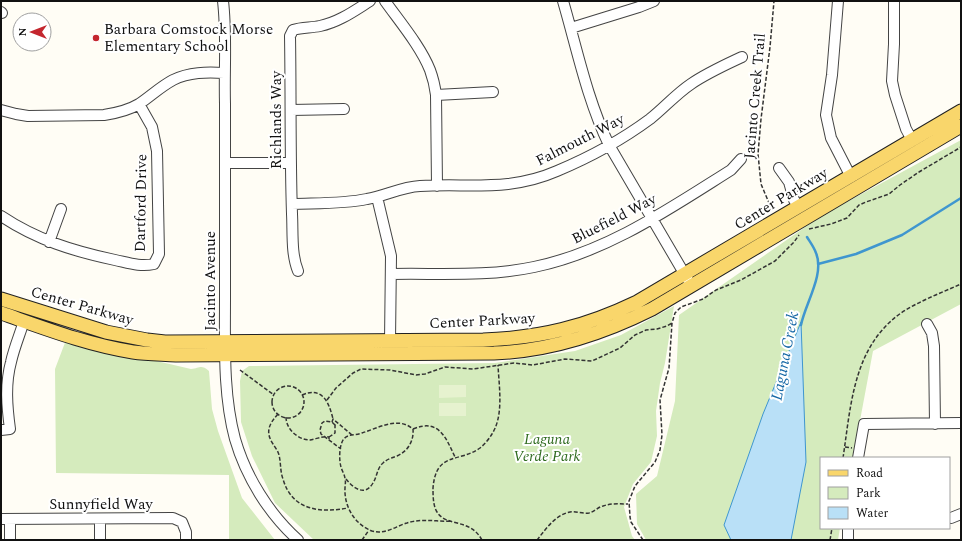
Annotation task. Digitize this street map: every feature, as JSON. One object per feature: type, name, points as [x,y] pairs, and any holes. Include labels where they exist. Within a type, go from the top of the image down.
[{"type":"main road","name":"Center Parkway","points":[[1,298],[87,327],[124,336],[165,342],[390,341],[515,338],[565,330],[591,322],[637,302],[961,111]]},
{"type":"main road","name":"Center Parkway","points":[[1,313],[83,340],[133,352],[176,355],[494,353],[516,352],[554,346],[600,333],[652,310],[961,126]]},
{"type":"street","name":"Jacinto Avenue","points":[[223,1],[225,342],[227,396],[231,421],[242,458],[251,478],[262,498],[283,525],[298,540]]},
{"type":"street","name":"Richlands Way","points":[[298,271],[295,264],[294,255],[292,204],[290,36],[292,30],[299,28],[319,27],[336,21],[370,1]]},
{"type":"street","points":[[385,1],[424,58],[430,71],[436,95],[437,186]]},
{"type":"street","points":[[563,1],[593,107],[609,145],[691,286]]},
{"type":"street","points":[[571,28],[654,1]]},
{"type":"street","points":[[838,1],[832,75],[826,115],[831,138],[851,177]]},
{"type":"street","points":[[894,1],[892,81],[906,129],[912,140]]},
{"type":"street","name":"Falmouth Way","points":[[292,204],[358,201],[408,188],[437,186],[493,186],[527,181],[557,171],[609,145],[648,120],[690,84],[706,74],[742,57]]},
{"type":"street","points":[[1,110],[28,116],[104,115],[122,112],[139,104],[160,88],[186,75],[224,73]]},
{"type":"street","points":[[436,95],[493,92]]},
{"type":"street","name":"Dartford Drive","points":[[1,216],[18,227],[49,242],[87,254],[144,266],[154,264],[159,254],[158,151],[152,127],[139,104]]},
{"type":"street","points":[[292,110],[344,109]]},
{"type":"street","name":"Bluefield Way","points":[[391,274],[485,273],[533,268],[584,253],[609,242],[652,219],[732,170],[741,159]]},
{"type":"street","points":[[225,163],[291,162]]},
{"type":"street","points":[[779,168],[789,182],[794,200],[799,207]]},
{"type":"street","points":[[377,197],[391,256],[390,341]]},
{"type":"street","points":[[49,242],[61,210]]},
{"type":"street","points":[[1,430],[10,429],[7,409],[8,377],[10,362],[24,321]]},
{"type":"street","points":[[927,324],[932,333],[934,346],[935,424]]},
{"type":"street","points":[[858,457],[864,424],[961,423]]},
{"type":"street","name":"Sunnyfield Way","points":[[6,519],[173,518],[182,522],[186,532],[186,540]]},
{"type":"street","points":[[6,519],[10,540]]},
{"type":"street","points":[[100,519],[100,540]]},
{"type":"street","points":[[848,529],[848,540]]},
{"type":"path","name":"Jacinto Creek Trail","points":[[746,224],[751,217],[771,207],[761,184],[758,154],[774,1]]},
{"type":"path","points":[[808,229],[831,224],[847,218],[858,205],[889,194],[919,172],[961,147]]},
{"type":"path","points":[[643,540],[631,522],[629,504],[634,486],[655,462],[661,446],[662,434],[660,400],[669,368],[672,323],[675,313],[681,308],[703,299],[716,290],[740,280],[775,261],[794,242],[798,235],[803,232]]},
{"type":"path","points":[[843,457],[851,400],[857,376],[866,352],[874,339],[901,313],[961,284]]},
{"type":"path","points":[[482,540],[479,534],[470,527],[441,517],[436,511],[433,494],[434,479],[440,467],[447,460],[480,448],[492,435],[500,414],[498,366]]},
{"type":"path","points":[[240,370],[274,395]]},
{"type":"path","points":[[289,386],[295,388],[302,395],[304,404],[302,410],[291,418],[278,414],[274,409],[272,403],[274,395],[282,387],[289,386]]},
{"type":"path","points":[[302,395],[314,393],[323,396],[327,400],[333,419],[352,435]]},
{"type":"path","points":[[278,414],[273,420],[268,436],[279,454],[283,479],[291,496],[311,509],[322,511],[348,508]]},
{"type":"path","points":[[286,417],[286,421],[292,432],[303,439],[310,440],[324,436]]},
{"type":"path","points":[[329,438],[335,433],[335,425],[332,422],[325,421],[322,423],[320,430],[324,436],[329,438],[341,449]]},
{"type":"path","points":[[399,423],[409,425],[413,429],[414,435],[411,443],[403,452],[383,463],[371,486],[364,490],[358,490],[352,486],[346,479],[341,467],[341,449],[343,440],[348,435],[352,435],[361,434],[377,427],[399,423]]},
{"type":"path","points":[[413,429],[422,425],[432,425],[448,441],[455,457]]},
{"type":"path","points":[[845,447],[854,449]]},
{"type":"path","points":[[346,479],[345,488],[348,508],[352,516],[362,525],[373,531],[384,532],[415,521],[452,521]]},
{"type":"path","points":[[537,540],[547,527],[564,514],[571,512],[589,513],[602,506],[629,504]]},
{"type":"path","points":[[362,540],[369,529]]},
{"type":"path","points":[[830,540],[832,529]]},
{"type":"green space","points":[[961,140],[961,304],[873,351],[853,457],[820,457],[820,529],[840,529],[838,540],[646,540],[637,524],[636,494],[657,476],[675,401],[679,315],[821,216]]},
{"type":"green space","name":"Laguna Verde Park","points":[[674,306],[665,363],[660,383],[656,411],[657,436],[651,462],[633,484],[624,507],[632,536],[635,540],[314,540],[275,503],[252,456],[241,422],[240,381],[242,371],[249,366],[495,363],[575,351],[621,335]]},
{"type":"green space","points":[[66,340],[191,369],[202,367],[209,371],[212,409],[218,431],[242,498],[275,540],[229,540],[229,475],[56,473],[55,369]]},
{"type":"green space","points":[[439,385],[466,385],[466,397],[439,398]]},
{"type":"green space","points":[[439,403],[466,403],[466,416],[439,416]]},
{"type":"water","points":[[801,322],[806,462],[791,540],[731,540],[724,525],[763,414]]},
{"type":"waterway","name":"Laguna Creek","points":[[818,264],[856,254],[902,235],[961,198]]},
{"type":"waterway","name":"Laguna Creek","points":[[801,325],[818,270],[816,253],[807,237]]},
{"type":"place","name":"Barbara Comstock Morse Elementary School","points":[[96,38]]}]
